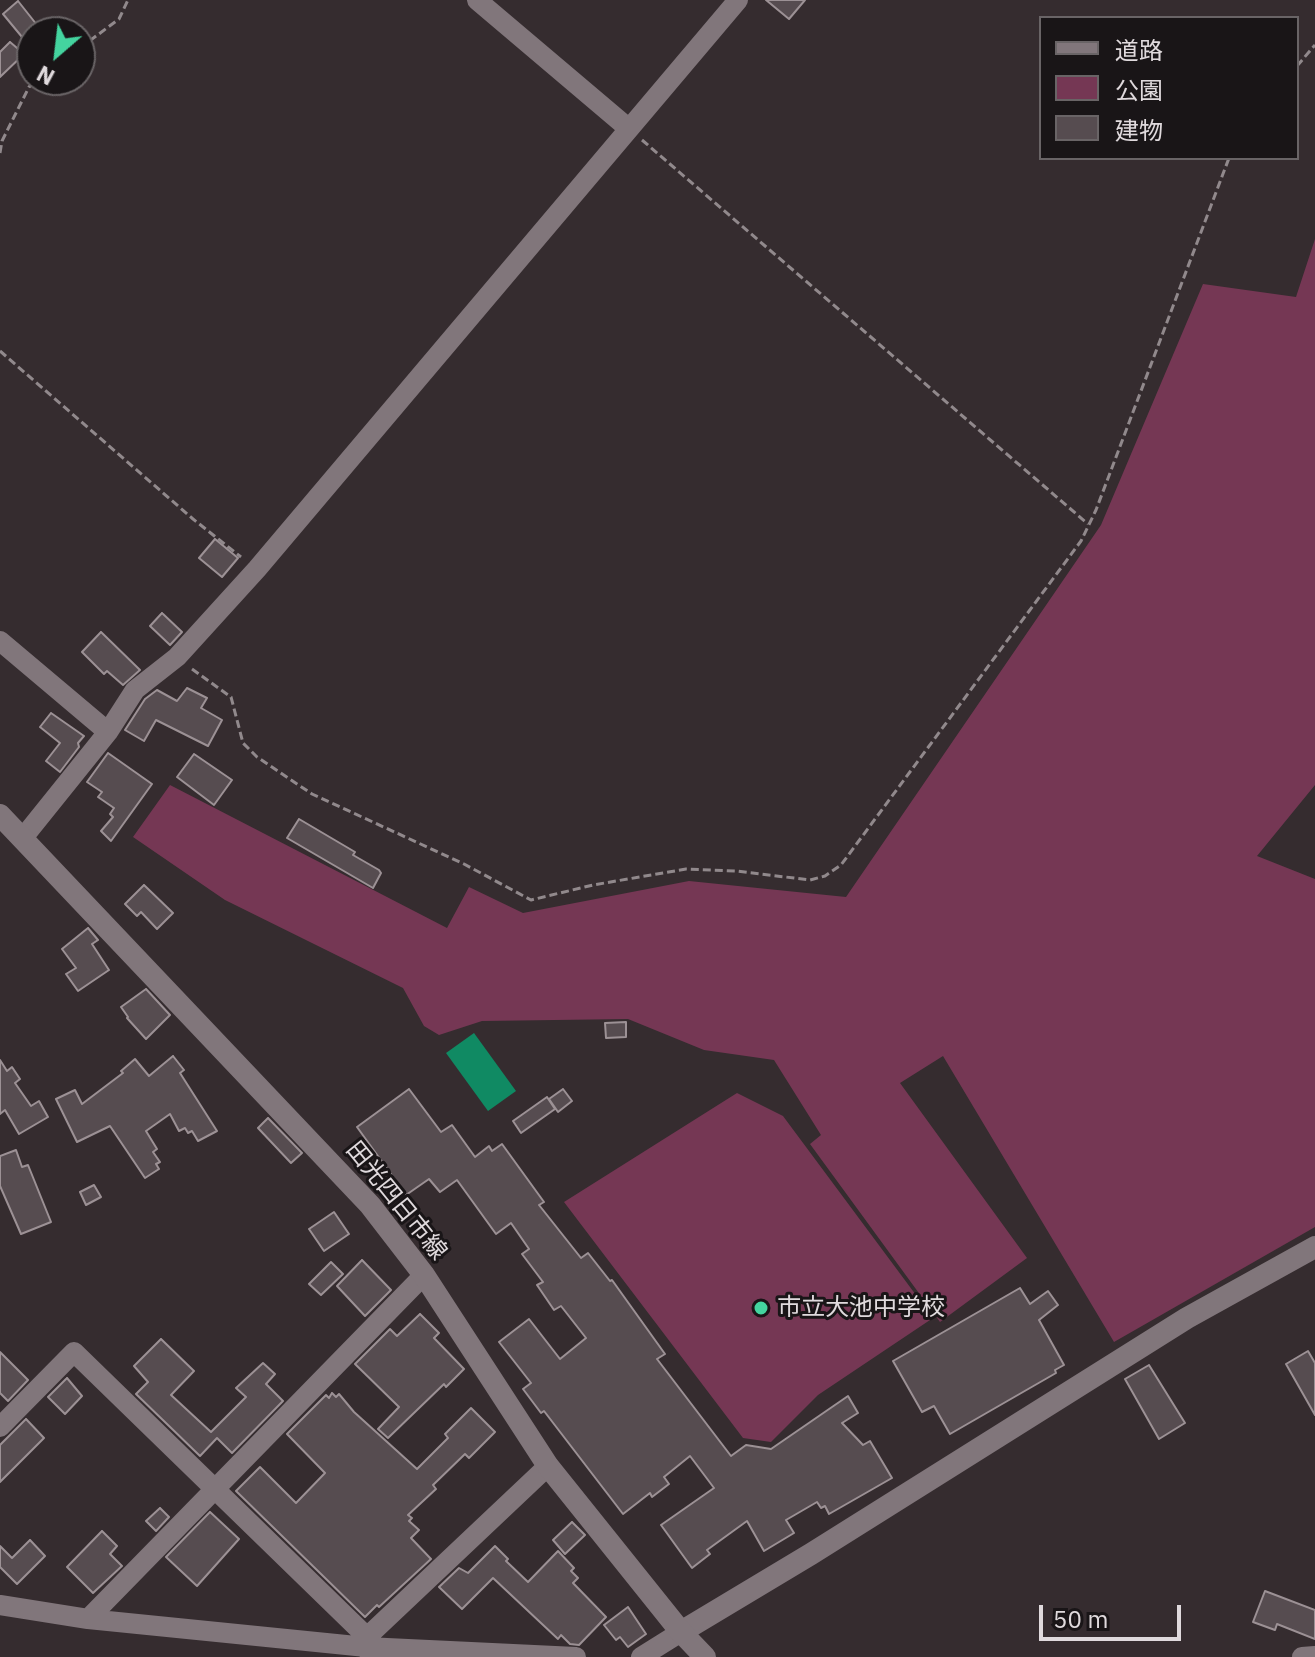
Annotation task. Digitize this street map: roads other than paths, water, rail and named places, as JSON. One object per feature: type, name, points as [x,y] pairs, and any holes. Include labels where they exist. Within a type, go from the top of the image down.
[{"type":"main road","name":"田光四日市線","points":[[0,815],[370,1205],[424,1275],[548,1466],[681,1632],[705,1657]]},
{"type":"main road","points":[[681,1632],[1187,1318],[1315,1247]]},
{"type":"street","points":[[477,0],[628,128]]},
{"type":"street","points":[[22,839],[108,732],[135,690],[177,657],[257,569],[738,0]]},
{"type":"street","points":[[0,641],[108,732]]},
{"type":"street","points":[[88,1619],[424,1275]]},
{"type":"street","points":[[0,1427],[74,1352],[214,1489],[366,1647]]},
{"type":"street","points":[[366,1647],[548,1466]]},
{"type":"street","points":[[0,1605],[88,1619],[366,1647],[576,1657]]},
{"type":"street","points":[[641,1657],[681,1632]]},
{"type":"street","points":[[1302,1657],[1315,1656]]},
{"type":"place","name":"市立大池中学校","points":[[761,1308]]}]
